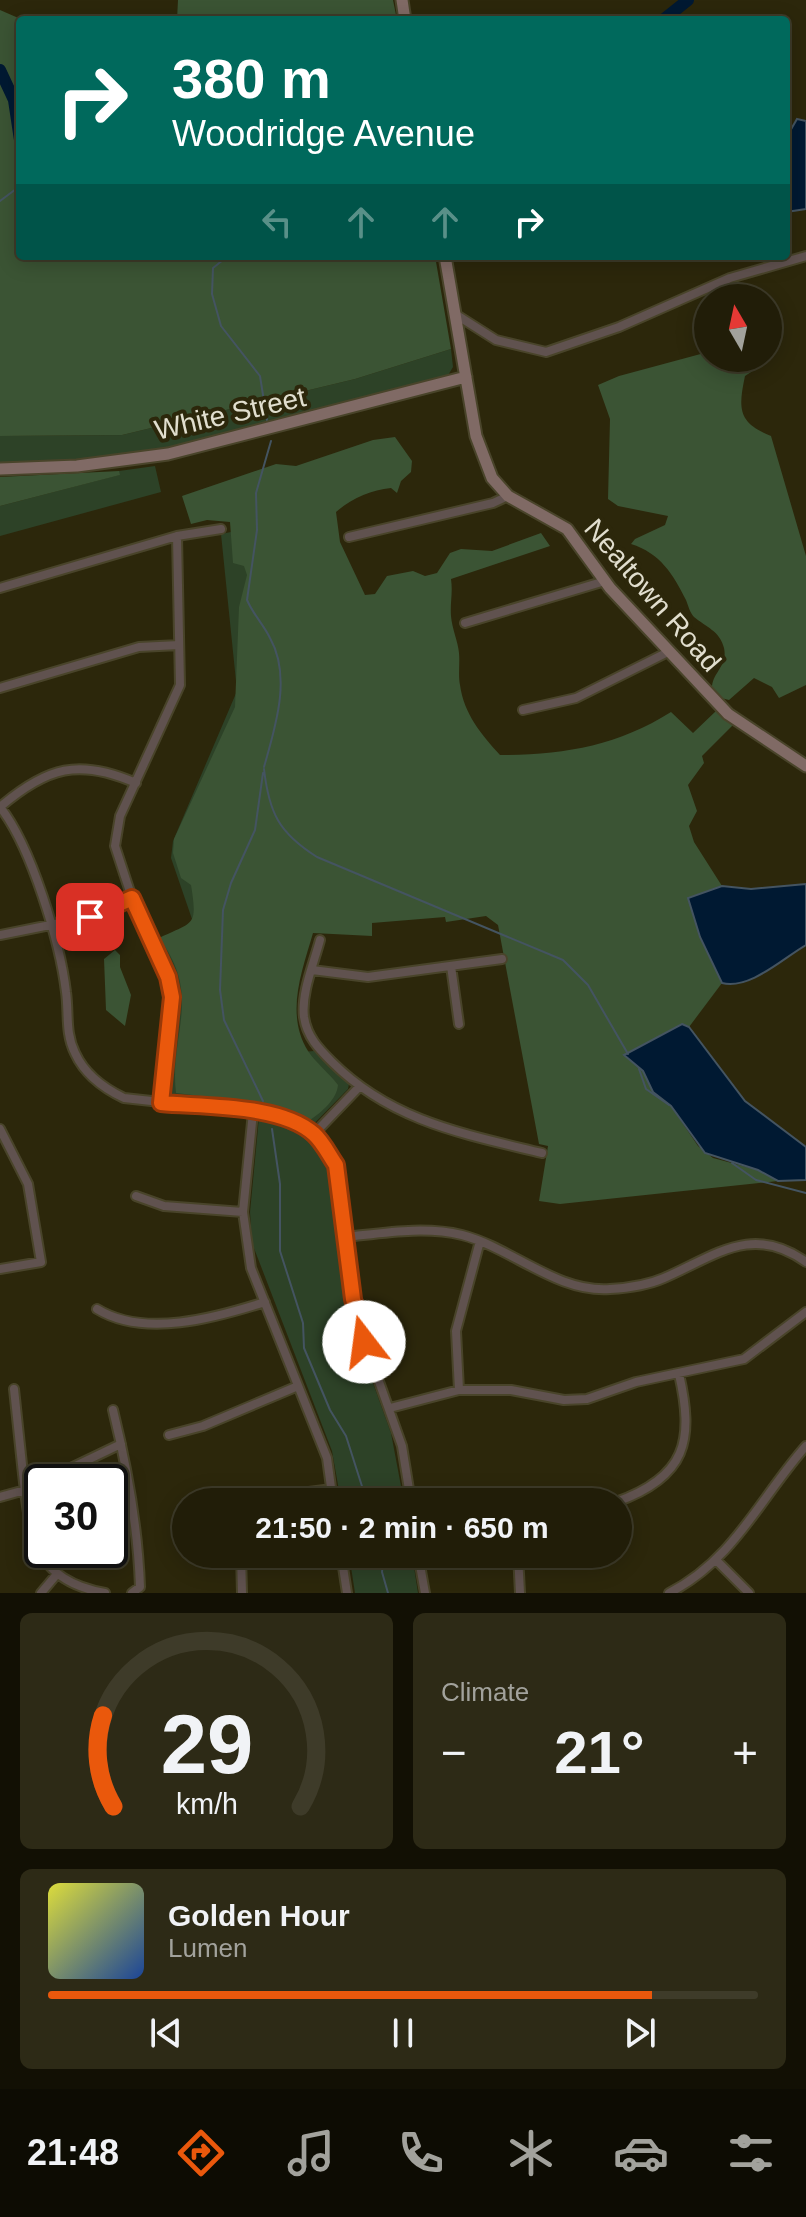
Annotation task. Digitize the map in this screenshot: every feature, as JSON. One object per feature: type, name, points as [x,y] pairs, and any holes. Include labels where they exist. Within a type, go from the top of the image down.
[{"type":"street","points":[[455,314],[496,340],[546,352],[619,327],[730,278],[806,256]]},
{"type":"street","name":"Nealtown Road","points":[[446,260],[483,459],[508,496],[567,529],[605,581],[728,714],[806,766]]},
{"type":"street","name":"White Street","points":[[0,469],[77,466],[168,454],[466,377]]},
{"type":"street","points":[[349,537],[493,503],[508,496]]},
{"type":"street","points":[[0,588],[177,536],[221,529]]},
{"type":"street","points":[[161,1103],[172,997],[168,977],[132,898],[115,846],[120,816],[180,685],[177,536]]},
{"type":"street","points":[[465,623],[605,581]]},
{"type":"street","points":[[0,688],[139,647],[179,645]]},
{"type":"street","points":[[523,710],[576,698],[668,652]]},
{"type":"street","points":[[136,783],[91,767],[65,770],[34,781],[0,807],[27,849],[66,992],[67,1020],[75,1054],[87,1072],[105,1089],[124,1098],[253,1112],[288,1119],[314,1134],[336,1165],[357,1320],[402,1446],[409,1488]]},
{"type":"street","points":[[0,935],[90,917],[132,898]]},
{"type":"street","points":[[320,940],[304,1001],[306,1028],[312,1042],[359,1087],[417,1120],[542,1153]]},
{"type":"street","points":[[312,970],[368,977],[502,959]]},
{"type":"street","points":[[451,966],[459,1024]]},
{"type":"street","points":[[314,1134],[359,1087]]},
{"type":"street","points":[[253,1112],[243,1212],[251,1268],[327,1458],[332,1488]]},
{"type":"street","points":[[0,1129],[28,1184],[41,1262],[0,1269]]},
{"type":"street","points":[[136,1196],[164,1206],[243,1212]]},
{"type":"street","points":[[346,1237],[419,1230],[480,1241],[562,1280],[607,1289],[662,1279],[740,1244],[773,1246],[806,1262]]},
{"type":"street","points":[[459,1390],[456,1331],[480,1241]]},
{"type":"street","points":[[97,1309],[121,1322],[141,1323],[231,1313],[265,1302]]},
{"type":"street","points":[[390,1408],[459,1390],[511,1390],[564,1400],[587,1399],[612,1388],[744,1359],[806,1312]]},
{"type":"street","points":[[632,1494],[656,1482],[678,1457],[686,1442],[688,1415],[679,1374]]},
{"type":"street","points":[[169,1435],[203,1426],[298,1386]]},
{"type":"street","points":[[14,1389],[24,1481]]},
{"type":"street","points":[[113,1410],[140,1568],[140,1587],[134,1592]]},
{"type":"street","points":[[79,1464],[121,1444]]},
{"type":"street","points":[[669,1593],[717,1561],[752,1521],[806,1446]]},
{"type":"street","points":[[0,1497],[24,1490]]},
{"type":"street","points":[[717,1561],[749,1593]]},
{"type":"street","points":[[53,1568],[57,1574],[84,1588],[105,1593]]},
{"type":"street","points":[[241,1568],[242,1593]]},
{"type":"street","points":[[343,1568],[347,1593]]},
{"type":"street","points":[[421,1568],[425,1593]]},
{"type":"street","points":[[519,1568],[520,1593]]},
{"type":"street","points":[[41,1593],[57,1574]]},
{"type":"green space","points":[[178,0],[393,0],[396,16],[177,16]]},
{"type":"green space","points":[[0,10],[16,17],[16,260],[436,260],[451,349],[355,379],[122,435],[0,436]]},
{"type":"green space","points":[[451,349],[453,367],[447,377],[181,448],[89,460],[0,463],[0,436],[122,435],[355,379]]},
{"type":"green space","points":[[694,356],[694,372],[751,372],[745,376],[741,397],[743,414],[752,426],[771,436],[806,556],[806,685],[779,698],[772,687],[754,678],[729,700],[721,698],[712,688],[724,660],[722,642],[716,633],[693,615],[671,573],[658,559],[631,544],[635,539],[665,525],[668,516],[618,506],[608,499],[610,419],[598,385],[619,376]]},
{"type":"green space","points":[[395,437],[412,461],[411,472],[401,481],[397,493],[391,488],[369,493],[336,512],[340,542],[365,595],[375,594],[387,576],[413,571],[425,576],[437,573],[450,553],[461,549],[492,551],[541,533],[550,546],[451,579],[451,616],[458,648],[462,695],[474,723],[500,755],[546,753],[610,741],[671,712],[693,733],[716,711],[733,725],[702,756],[704,763],[688,785],[697,811],[689,826],[694,842],[722,886],[688,898],[700,937],[722,983],[689,1027],[681,1025],[625,1055],[643,1071],[653,1092],[671,1106],[698,1146],[713,1158],[758,1170],[778,1181],[560,1204],[539,1201],[548,1146],[539,1144],[498,925],[486,916],[446,922],[445,917],[372,923],[372,936],[313,933],[298,992],[298,1022],[308,1051],[338,1085],[332,1100],[310,1120],[258,1103],[176,1093],[182,997],[172,959],[159,938],[186,925],[193,916],[191,885],[181,878],[173,853],[174,839],[235,707],[239,607],[247,575],[244,566],[233,563],[230,522],[207,520],[191,524],[182,496],[276,464],[296,466],[373,440]]},
{"type":"green space","points":[[155,466],[161,492],[0,536],[0,506],[119,475],[119,471]]},
{"type":"green space","points":[[119,471],[120,475],[0,506],[0,477]]},
{"type":"green space","points":[[241,530],[278,726],[242,1057],[314,1051],[349,1084],[348,1089],[303,1135],[319,1150],[331,1174],[351,1322],[391,1433],[401,1488],[339,1488],[332,1451],[252,1243],[250,1212],[260,1107],[174,1100],[170,1096],[169,1073],[177,1005],[168,968],[156,944],[193,922],[171,858],[173,841],[237,691],[221,534]]},
{"type":"green space","points":[[115,950],[120,955],[120,967],[131,995],[125,1026],[106,1010],[104,959]]},
{"type":"green space","points":[[351,1568],[414,1568],[418,1593],[355,1593]]},
{"type":"water","points":[[797,119],[806,121],[806,209],[790,211],[790,131]]},
{"type":"water","points":[[806,884],[806,945],[766,972],[744,982],[722,983],[700,937],[688,898],[722,886],[751,889]]},
{"type":"water","points":[[682,1024],[689,1027],[745,1101],[806,1147],[806,1180],[778,1181],[758,1170],[705,1153],[671,1106],[653,1092],[643,1071],[624,1055]]},
{"type":"waterway","points":[[668,16],[688,0]]},
{"type":"waterway","points":[[0,70],[14,100],[16,113]]},
{"type":"waterway","points":[[0,201],[16,189]]},
{"type":"waterway","points":[[223,260],[213,268],[212,294],[221,326],[260,376],[267,420]]},
{"type":"waterway","points":[[264,767],[279,702],[280,669],[270,638],[247,600],[257,530],[256,493],[271,441]]},
{"type":"waterway","points":[[264,769],[269,798],[278,820],[304,848],[317,857],[563,960],[588,985],[628,1054]]},
{"type":"waterway","points":[[263,773],[255,830],[231,883],[223,910],[220,990],[224,1020],[263,1101]]},
{"type":"waterway","points":[[639,1069],[646,1089],[669,1105]]},
{"type":"waterway","points":[[272,1129],[280,1184],[280,1251],[303,1323],[304,1348],[330,1410],[346,1436],[363,1488]]},
{"type":"waterway","points":[[732,1163],[756,1180],[806,1193]]},
{"type":"waterway","points":[[382,1568],[388,1593]]},
{"type":"route","points":[[90,917],[132,898],[168,977],[173,1007],[161,1103],[271,1114],[288,1119],[314,1134],[336,1165],[353,1299],[364,1342]]}]
